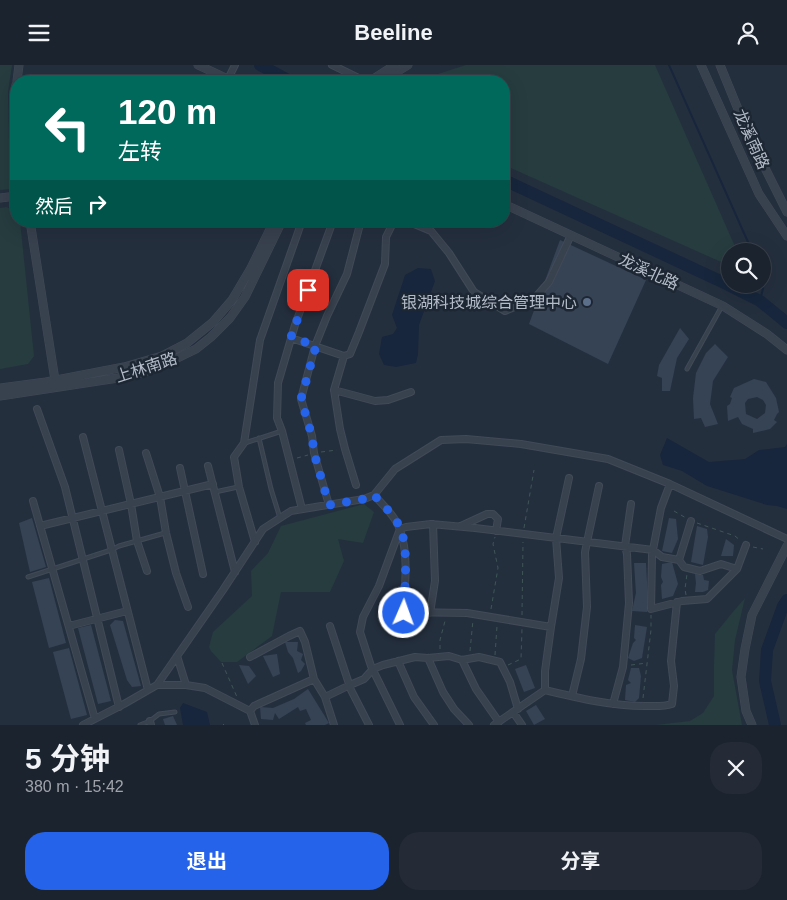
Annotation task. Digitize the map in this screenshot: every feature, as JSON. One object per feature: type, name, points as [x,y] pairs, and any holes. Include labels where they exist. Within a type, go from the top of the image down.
[{"type":"street","points":[[198,65],[219,75]]},
{"type":"street","points":[[332,65],[353,75]]},
{"type":"street","points":[[379,75],[395,65]]},
{"type":"street","points":[[392,75],[408,65]]},
{"type":"street","points":[[701,65],[759,194],[787,236]]},
{"type":"street","name":"龙溪南路","points":[[720,65],[748,136],[787,213]]},
{"type":"street","name":"龙溪北路","points":[[510,208],[723,306],[767,334],[787,351]]},
{"type":"street","points":[[31,227],[54,380]]},
{"type":"street","name":"上林南路","points":[[0,388],[124,367],[162,356],[187,343],[213,322],[232,300],[251,268],[271,227]]},
{"type":"street","name":"上林南路","points":[[0,395],[133,375],[159,367],[196,349],[230,318],[245,297],[279,227]]},
{"type":"street","points":[[255,541],[239,487],[234,457],[244,443],[260,339],[300,227]]},
{"type":"street","points":[[302,509],[277,418],[278,383],[298,316],[331,227]]},
{"type":"street","points":[[329,505],[301,399],[316,346],[347,274],[359,227]]},
{"type":"street","points":[[291,337],[344,356],[350,354],[384,265],[386,237],[391,227]]},
{"type":"street","points":[[421,227],[431,231],[474,292],[505,311],[534,299],[549,282],[571,235]]},
{"type":"street","points":[[344,356],[334,390],[340,429],[356,485]]},
{"type":"street","points":[[334,390],[375,401],[388,400],[411,392]]},
{"type":"street","points":[[37,409],[65,487],[119,707]]},
{"type":"street","points":[[82,437],[148,690]]},
{"type":"street","points":[[83,725],[93,722],[157,685],[263,529],[291,511],[364,499],[374,495],[395,469],[441,440],[466,439],[521,444],[608,459],[670,484],[787,539]]},
{"type":"street","points":[[120,450],[137,541],[147,571]]},
{"type":"street","points":[[146,453],[160,497],[166,533],[176,573],[188,607]]},
{"type":"street","points":[[208,466],[235,572]]},
{"type":"street","points":[[180,468],[203,574]]},
{"type":"street","points":[[545,690],[545,671],[558,578],[556,538],[570,478]]},
{"type":"street","points":[[40,527],[213,483]]},
{"type":"street","points":[[670,484],[661,508],[653,550],[651,609],[677,602],[707,599],[737,569],[746,545]]},
{"type":"street","points":[[572,696],[581,659],[587,607],[585,552],[599,487]]},
{"type":"street","points":[[374,495],[391,514],[400,529],[406,556],[404,613],[474,615],[551,627]]},
{"type":"street","points":[[33,501],[69,627],[93,722]]},
{"type":"street","points":[[613,704],[623,665],[629,603],[625,546],[631,504]]},
{"type":"street","points":[[460,527],[487,514],[492,514],[498,519],[496,531]]},
{"type":"street","points":[[679,560],[691,521]]},
{"type":"street","points":[[400,529],[433,524],[625,546],[653,550],[662,557],[679,560],[684,567],[700,571],[721,564],[737,569]]},
{"type":"street","points":[[430,613],[435,581],[433,524]]},
{"type":"street","points":[[400,529],[379,586],[363,617],[360,632],[373,669],[400,725]]},
{"type":"street","points":[[752,725],[746,711],[741,677],[745,649],[752,615],[787,546]]},
{"type":"street","points":[[466,659],[476,689],[496,723],[545,690],[613,704],[664,706],[672,704],[674,686],[671,661],[677,602]]},
{"type":"street","points":[[69,627],[127,611]]},
{"type":"street","points":[[330,626],[350,685],[369,725]]},
{"type":"street","points":[[250,657],[300,631],[305,642],[314,679],[325,697],[334,725]]},
{"type":"street","points":[[177,656],[186,685]]},
{"type":"street","points":[[325,697],[364,679],[373,669],[398,661],[415,657],[449,656],[466,659],[479,657],[500,662],[510,682],[515,710],[522,725]]},
{"type":"street","points":[[428,658],[443,692],[468,725]]},
{"type":"street","points":[[398,661],[414,697],[434,725]]},
{"type":"street","points":[[250,711],[254,706],[314,679]]},
{"type":"street","points":[[157,685],[186,685],[205,688],[250,711],[256,725]]},
{"type":"lane","points":[[687,369],[723,306]]},
{"type":"lane","points":[[244,443],[282,431]]},
{"type":"lane","points":[[259,438],[280,518]]},
{"type":"lane","points":[[215,493],[239,487]]},
{"type":"lane","points":[[28,577],[119,546],[166,533]]},
{"type":"lane","points":[[140,725],[150,723],[159,714],[175,712]]},
{"type":"path","points":[[289,460],[314,453],[345,449]]},
{"type":"path","points":[[503,667],[521,659],[523,534],[534,470]]},
{"type":"path","points":[[674,511],[691,521],[735,536],[746,545],[762,549]]},
{"type":"path","points":[[494,660],[496,640],[493,618],[498,568],[493,544],[496,531]]},
{"type":"path","points":[[686,601],[685,589],[688,568]]},
{"type":"path","points":[[642,706],[651,630],[651,609]]},
{"type":"path","points":[[439,657],[440,640],[446,613]]},
{"type":"path","points":[[466,659],[474,615]]},
{"type":"path","points":[[222,663],[241,706]]},
{"type":"path","points":[[623,665],[647,663]]},
{"type":"green space","points":[[0,65],[12,65],[8,92],[10,189],[0,190]]},
{"type":"green space","points":[[466,65],[655,65],[733,243],[721,243],[721,262],[510,168],[510,75],[435,75]]},
{"type":"green space","points":[[7,207],[10,209],[10,227],[21,227],[34,356],[28,364],[0,369],[0,208]]},
{"type":"green space","points":[[364,504],[374,512],[363,543],[338,539],[344,561],[330,592],[281,592],[272,636],[237,662],[221,662],[209,647],[213,632],[252,596],[251,571],[268,553],[281,526]]},
{"type":"green space","points":[[745,598],[735,640],[732,670],[742,725],[656,725],[690,721],[703,713],[714,696],[715,634]]},
{"type":"water","points":[[418,268],[431,269],[435,281],[419,325],[416,363],[396,367],[384,365],[379,354],[382,337],[393,334],[397,328],[392,315],[405,275]]},
{"type":"water","points":[[667,438],[709,462],[745,459],[759,450],[785,447],[787,444],[787,509],[767,505],[707,486],[682,471],[663,465],[660,455]]},
{"type":"water","points":[[183,703],[207,712],[210,725],[183,725],[180,708]]},
{"type":"building","name":"银湖科技城综合管理中心","points":[[560,240],[646,280],[608,364],[529,324]]},
{"type":"building","points":[[680,328],[689,339],[677,358],[670,391],[662,391],[662,378],[657,376],[659,365]]},
{"type":"building","points":[[715,344],[728,357],[713,381],[710,404],[718,424],[705,427],[701,418],[694,419],[693,398],[696,373],[706,353]]},
{"type":"building","points":[[754,379],[766,382],[776,398],[779,412],[774,420],[777,422],[770,429],[753,433],[753,429],[742,424],[738,417],[728,421],[727,406],[730,404],[732,398],[730,397],[734,388]],"holes":[[[757,397],[763,400],[766,405],[765,413],[757,419],[746,414],[745,403],[748,399]]]},
{"type":"building","points":[[32,518],[46,567],[30,572],[19,523]]},
{"type":"building","points":[[669,518],[676,519],[678,539],[672,553],[662,551]]},
{"type":"building","points":[[697,526],[707,529],[708,537],[703,565],[691,562]]},
{"type":"building","points":[[726,539],[734,545],[733,556],[721,556]]},
{"type":"building","points":[[672,562],[678,584],[673,596],[662,599],[662,564]]},
{"type":"building","points":[[634,563],[646,563],[647,612],[632,611],[636,593]]},
{"type":"building","points":[[695,574],[703,575],[704,580],[709,581],[708,590],[695,592]]},
{"type":"building","points":[[49,578],[66,643],[49,648],[32,582]]},
{"type":"building","points":[[115,620],[123,621],[141,686],[132,687],[127,680],[110,625]]},
{"type":"building","points":[[91,625],[111,701],[98,704],[78,628]]},
{"type":"building","points":[[635,625],[647,627],[642,658],[634,661],[628,658],[633,643],[636,640],[634,638]]},
{"type":"building","points":[[285,642],[298,642],[297,651],[303,654],[301,660],[305,664],[298,673],[293,658],[288,652]]},
{"type":"building","points":[[69,648],[87,715],[71,719],[53,652]]},
{"type":"building","points":[[277,654],[280,674],[273,677],[263,656]]},
{"type":"building","points":[[239,665],[249,666],[256,676],[248,684]]},
{"type":"building","points":[[526,665],[535,688],[524,692],[515,669]]},
{"type":"building","points":[[631,668],[639,668],[641,676],[639,698],[635,702],[625,700],[626,685],[631,683],[628,680]]},
{"type":"building","points":[[308,689],[329,723],[325,725],[306,725],[305,723],[311,720],[306,709],[300,711],[298,707],[279,719],[275,713],[273,720],[261,719],[260,707],[273,708],[294,699]]},
{"type":"building","points":[[536,705],[545,719],[534,725],[526,711]]},
{"type":"building","points":[[173,716],[177,725],[165,725],[163,719]]},
{"type":"waterway","points":[[260,65],[279,75]]},
{"type":"waterway","points":[[669,65],[748,243]]},
{"type":"waterway","points":[[510,183],[760,301],[787,323]]},
{"type":"waterway","points":[[760,301],[762,293]]},
{"type":"waterway","points":[[775,725],[765,681],[767,650],[787,600]]},
{"type":"place","name":"银湖科技城综合管理中心","points":[[587,302]]},
{"type":"route","points":[[308,290],[291,337],[316,346],[301,399],[329,505],[364,499],[374,495],[391,514],[400,529],[406,556],[404,613]]}]
